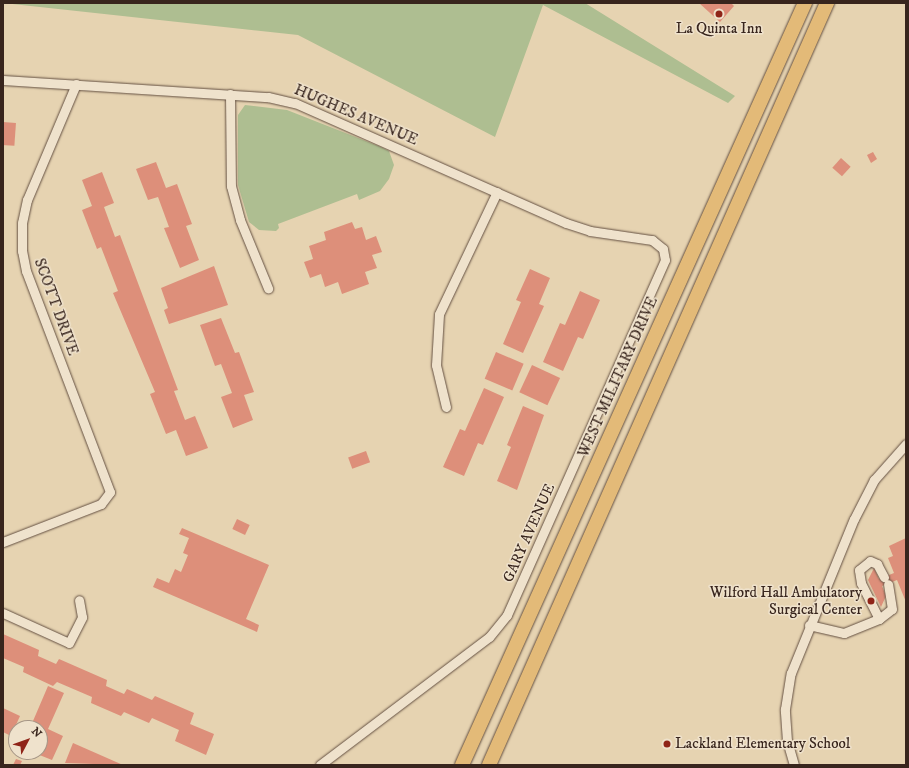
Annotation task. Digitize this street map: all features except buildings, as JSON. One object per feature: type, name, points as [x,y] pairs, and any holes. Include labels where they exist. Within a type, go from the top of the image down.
[{"type":"main road","name":"WEST MILITARY DRIVE","points":[[462,765],[805,3]]},
{"type":"main road","points":[[488,765],[827,3]]},
{"type":"street","name":"HUGHES AVENUE","points":[[3,80],[268,97],[308,107],[576,226],[659,242]]},
{"type":"street","name":"SCOTT DRIVE","points":[[3,542],[101,504],[110,492],[22,251],[22,223],[27,200],[76,84]]},
{"type":"street","points":[[230,94],[231,186],[240,220],[268,288]]},
{"type":"street","points":[[446,407],[436,365],[439,314],[497,192]]},
{"type":"street","name":"GARY AVENUE","points":[[320,765],[489,637],[507,615],[665,260],[659,242]]},
{"type":"street","points":[[794,765],[788,740],[785,709],[791,673],[809,625],[874,480],[906,444]]},
{"type":"street","points":[[809,625],[844,633],[879,619],[892,609],[886,580],[877,564],[870,562],[859,570],[861,583],[879,619]]},
{"type":"street","points":[[3,613],[69,643],[82,617],[79,600]]},
{"type":"green space","points":[[3,3],[585,3],[735,96],[728,103],[543,5],[495,137],[298,35]]},
{"type":"green space","points":[[245,105],[287,110],[389,151],[394,165],[389,179],[380,191],[359,200],[357,194],[278,224],[279,228],[276,231],[259,230],[249,222],[238,185],[238,115]]},
{"type":"place","name":"La Quinta Inn","points":[[719,14]]},
{"type":"place","name":"Wilford Hall Ambulatory Surgical Center","points":[[871,601]]},
{"type":"place","name":"Lackland Elementary School","points":[[667,744]]}]
